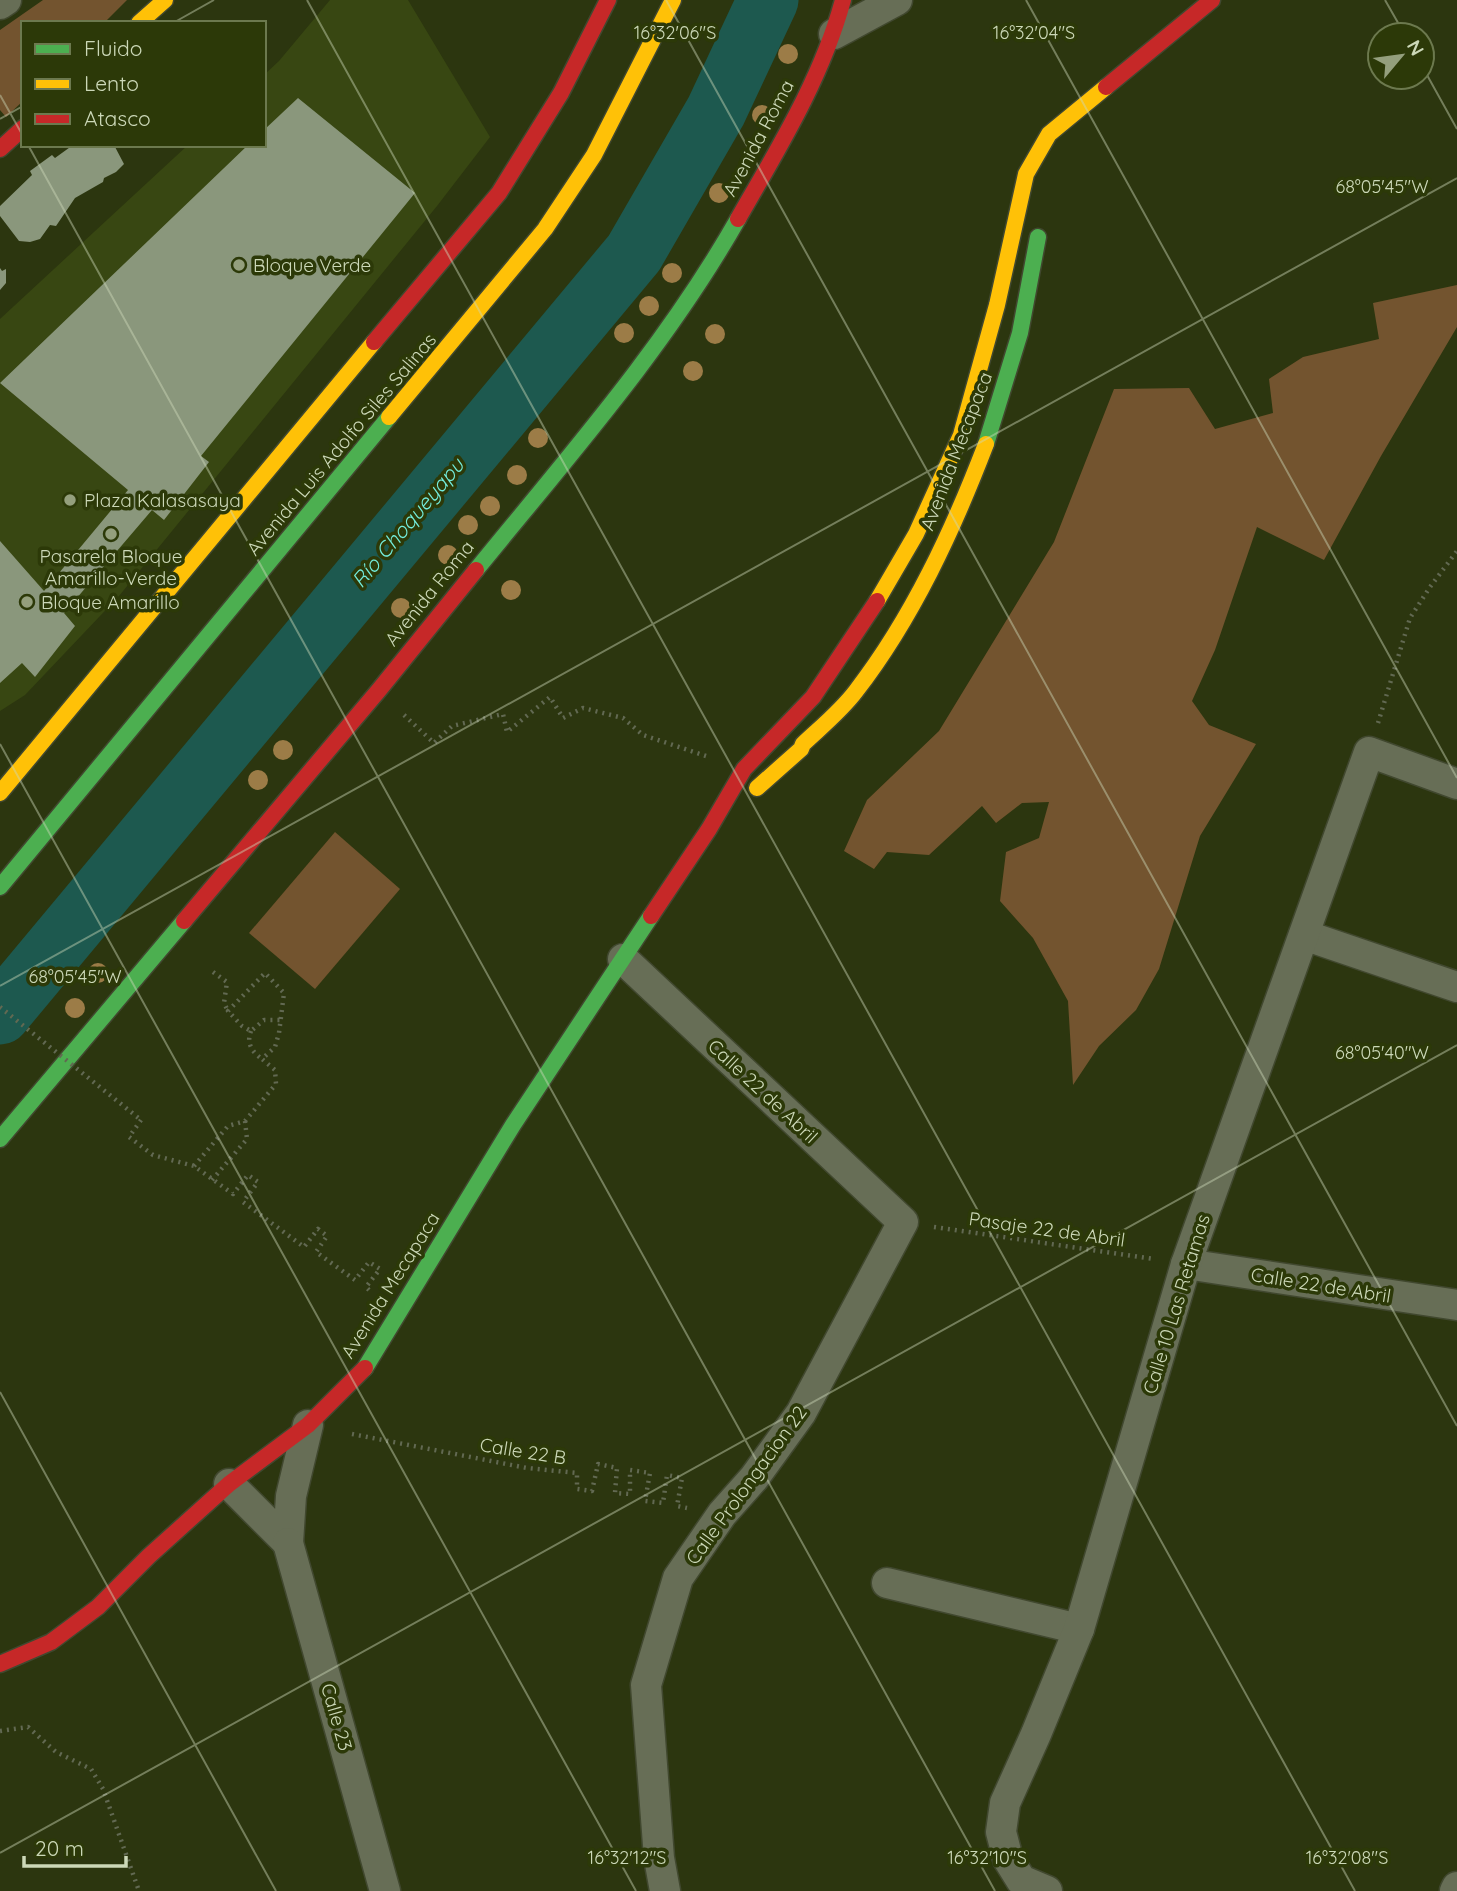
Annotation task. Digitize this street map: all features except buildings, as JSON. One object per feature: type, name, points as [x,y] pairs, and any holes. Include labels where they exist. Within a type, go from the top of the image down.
[{"type":"main road","points":[[141,21],[164,0]]},
{"type":"main road","name":"Avenida Luis Adolfo Siles Salinas","points":[[0,793],[160,597],[499,193],[561,93],[608,0]]},
{"type":"main road","name":"Avenida Luis Adolfo Siles Salinas","points":[[0,887],[545,229],[594,155],[673,0]]},
{"type":"main road","name":"Avenida Roma","points":[[0,1139],[379,690],[619,394],[716,258],[783,140],[834,34],[843,0]]},
{"type":"main road","name":"Avenida Roma","points":[[834,34],[860,0]]},
{"type":"main road","name":"Avenida Mecapaca","points":[[0,1664],[51,1642],[98,1607],[149,1556],[229,1484],[308,1425],[364,1369],[513,1125],[709,829],[744,769],[813,697],[863,625],[916,534],[961,435],[997,305],[1026,174],[1049,134],[1212,0]]},
{"type":"main road","name":"Avenida Mecapaca","points":[[1075,137],[1090,99]]},
{"type":"main road","points":[[0,149],[21,130]]},
{"type":"main road","name":"Avenida Mecapaca","points":[[709,829],[801,749],[855,693],[905,616],[958,515],[999,405],[1018,345],[1041,222]]},
{"type":"street","points":[[0,4],[6,0]]},
{"type":"street","points":[[834,34],[897,0]]},
{"type":"street","points":[[1369,752],[1457,784]]},
{"type":"street","name":"Calle 10 Las Retamas","points":[[1047,1891],[1021,1880],[1008,1859],[1001,1832],[1005,1803],[1079,1629],[1186,1264],[1369,752]]},
{"type":"street","points":[[1304,935],[1457,987]]},
{"type":"street","name":"Calle 22 de Abril","points":[[623,959],[903,1222]]},
{"type":"street","name":"Calle Prolongacion 22","points":[[665,1891],[659,1858],[646,1685],[678,1578],[722,1514],[754,1478],[801,1413],[903,1222]]},
{"type":"street","name":"Calle 22 de Abril","points":[[1186,1264],[1457,1305]]},
{"type":"street","name":"Calle 23","points":[[308,1425],[291,1496],[288,1543],[385,1891]]},
{"type":"street","name":"Calle 23","points":[[229,1484],[288,1543]]},
{"type":"street","points":[[887,1583],[1079,1629]]},
{"type":"path","points":[[1369,752],[1410,618],[1457,551]]},
{"type":"path","points":[[379,690],[434,743],[452,726],[503,714],[507,732],[550,697],[563,718],[583,708],[623,718],[643,735],[744,769]]},
{"type":"path","points":[[214,972],[227,982],[224,1003],[228,1011],[242,1026],[251,1031]]},
{"type":"path","points":[[228,1011],[265,973],[284,993],[275,1047],[262,1059]]},
{"type":"path","points":[[0,1007],[141,1120],[129,1136],[153,1155],[194,1166],[233,1194],[248,1175],[258,1182],[243,1202],[304,1247],[318,1229],[327,1236],[316,1252],[355,1280],[369,1262],[380,1269],[366,1287],[396,1318]]},
{"type":"path","points":[[194,1166],[228,1126],[244,1121],[276,1084],[275,1070],[255,1054],[248,1037],[264,1020],[280,1020]]},
{"type":"path","points":[[212,1180],[247,1139],[244,1121]]},
{"type":"path","name":"Pasaje 22 de Abril","points":[[903,1222],[1186,1264]]},
{"type":"path","name":"Calle 22 B","points":[[308,1425],[527,1468],[577,1473],[577,1489],[592,1491],[598,1464],[617,1468],[615,1493],[630,1494],[630,1470],[650,1473],[645,1501],[663,1503],[667,1475],[682,1478],[677,1506],[722,1514]]},
{"type":"path","points":[[0,1731],[28,1727],[56,1752],[91,1769],[103,1789],[139,1891]]},
{"type":"shaded area","points":[[43,0],[127,0],[106,21],[21,21],[21,103],[6,117],[0,110],[0,30]]},
{"type":"shaded area","points":[[330,0],[408,0],[490,137],[437,206],[119,596],[25,695],[0,711],[0,319],[186,147],[266,147],[266,73]]},
{"type":"shaded area","points":[[1457,285],[1457,327],[1324,560],[1257,527],[1215,650],[1192,701],[1209,725],[1256,744],[1200,836],[1159,969],[1136,1010],[1099,1046],[1073,1085],[1068,1001],[1033,938],[1000,901],[1006,852],[1039,838],[1049,802],[1022,803],[996,823],[982,806],[929,855],[887,852],[874,869],[844,851],[867,800],[939,731],[1054,542],[1114,389],[1189,388],[1215,429],[1273,413],[1269,379],[1303,357],[1379,339],[1373,303]]},
{"type":"shaded area","points":[[335,832],[400,889],[315,989],[249,933]]},
{"type":"waterway","name":"Río Choqueyapu","points":[[0,1014],[634,253],[716,111],[768,0]]},
{"type":"traffic: fast","points":[[476,570],[648,356],[680,312],[738,219]]},
{"type":"traffic: fast","points":[[986,444],[1020,333],[1038,237]]},
{"type":"traffic: fast","points":[[0,887],[389,417]]},
{"type":"traffic: fast","points":[[365,1368],[513,1125],[651,916]]},
{"type":"traffic: fast","points":[[0,1139],[184,921]]},
{"type":"traffic: slow","points":[[141,21],[165,0]]},
{"type":"traffic: slow","points":[[389,417],[545,229],[594,155],[673,0]]},
{"type":"traffic: slow","points":[[877,601],[916,534],[961,435],[997,305],[1026,174],[1049,134],[1106,87]]},
{"type":"traffic: slow","points":[[0,793],[374,342]]},
{"type":"traffic: slow","points":[[757,788],[831,719],[877,663],[930,572],[986,444]]},
{"type":"traffic: jam","points":[[374,342],[499,193],[561,93],[608,0]]},
{"type":"traffic: jam","points":[[738,219],[811,85],[843,0]]},
{"type":"traffic: jam","points":[[1106,87],[1212,0]]},
{"type":"traffic: jam","points":[[0,149],[21,130]]},
{"type":"traffic: jam","points":[[184,921],[379,690],[476,570]]},
{"type":"traffic: jam","points":[[651,916],[709,829],[744,769],[813,697],[877,601]]},
{"type":"traffic: jam","points":[[0,1664],[51,1642],[98,1607],[149,1556],[229,1484],[308,1425],[365,1368]]},
{"type":"place","name":"Bloque Verde","points":[[239,265]]},
{"type":"place","name":"Plaza Kalasasaya","points":[[70,500]]},
{"type":"place","name":"Pasarela Bloque Amarillo-Verde","points":[[111,534]]},
{"type":"place","name":"Bloque Amarillo","points":[[27,602]]}]
